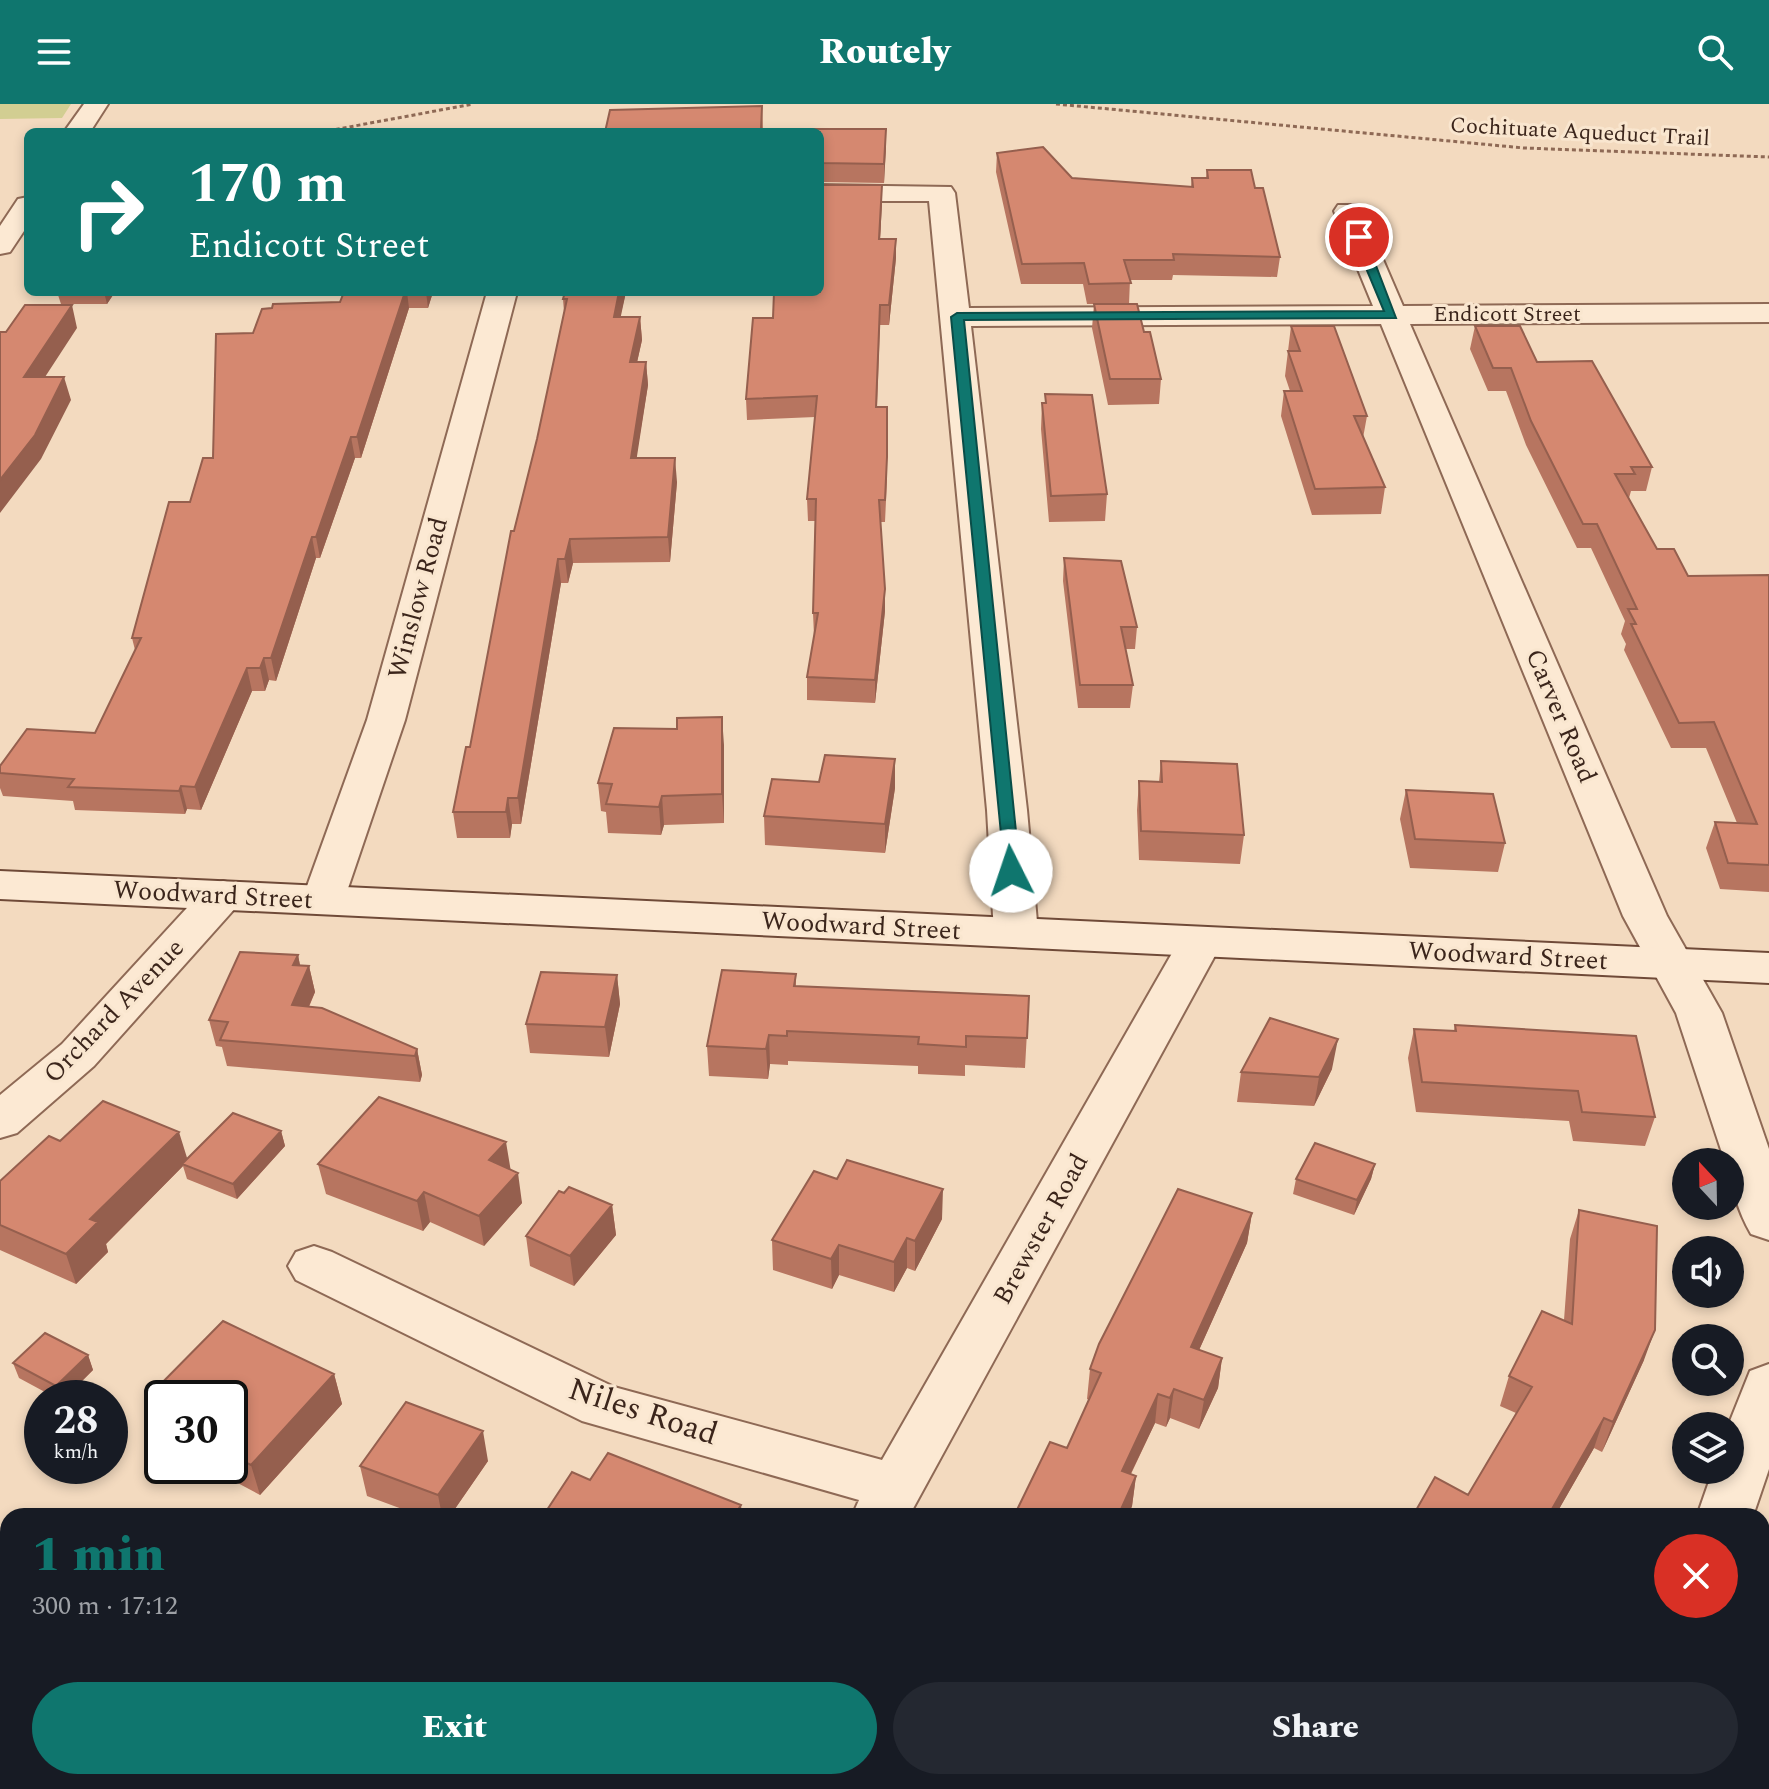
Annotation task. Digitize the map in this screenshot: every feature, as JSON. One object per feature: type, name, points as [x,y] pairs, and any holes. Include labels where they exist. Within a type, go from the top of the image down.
[{"type":"street","points":[[80,128],[96,104]]},
{"type":"street","points":[[824,193],[942,193],[1007,810],[1016,933]]},
{"type":"street","points":[[0,246],[24,211]]},
{"type":"street","name":"Carver Road","points":[[1348,211],[1645,916],[1699,1013],[1769,1221]]},
{"type":"street","name":"Winslow Road","points":[[323,900],[386,720],[501,296]]},
{"type":"street","name":"Endicott Street","points":[[957,317],[1769,313]]},
{"type":"street","name":"Woodward Street","points":[[0,885],[1769,968]]},
{"type":"street","name":"Orchard Avenue","points":[[0,1121],[78,1055],[223,895]]},
{"type":"street","name":"Brewster Road","points":[[888,1502],[1201,941]]},
{"type":"street","name":"Niles Road","points":[[314,1266],[601,1405],[888,1502]]},
{"type":"street","points":[[1728,1508],[1769,1386]]},
{"type":"path","points":[[344,128],[473,104]]},
{"type":"path","name":"Cochituate Aqueduct Trail","points":[[1056,104],[1524,148],[1769,157]]},
{"type":"shaded area","points":[[0,104],[71,104],[62,118],[0,119]]},
{"type":"building","points":[[762,106],[761,128],[606,128],[610,110]]},
{"type":"building","points":[[824,129],[886,129],[884,164],[824,163]]},
{"type":"building","points":[[1043,147],[1072,178],[1193,187],[1192,178],[1208,178],[1207,170],[1251,170],[1255,188],[1263,188],[1280,257],[1173,254],[1174,260],[1124,260],[1131,283],[1089,284],[1084,263],[1022,264],[997,153]]},
{"type":"building","points":[[824,185],[882,185],[879,239],[896,239],[889,305],[880,305],[876,407],[887,407],[887,457],[885,500],[879,500],[885,589],[875,680],[807,677],[818,613],[813,613],[816,499],[807,499],[817,396],[746,399],[753,318],[773,318],[774,296],[824,296]]},
{"type":"building","points":[[342,296],[404,296],[357,437],[351,437],[316,537],[312,537],[271,658],[264,658],[260,668],[247,668],[195,787],[181,786],[179,791],[68,787],[74,779],[0,773],[0,766],[27,729],[95,733],[141,638],[132,638],[169,502],[190,502],[203,458],[213,458],[216,334],[253,333],[262,309],[272,308],[273,304],[340,302]]},
{"type":"building","points":[[564,296],[618,296],[614,317],[640,317],[630,362],[646,362],[631,458],[675,458],[668,537],[570,539],[565,559],[558,559],[518,798],[508,798],[506,812],[453,812],[466,747],[470,747],[511,531],[514,531],[537,439],[567,299],[563,299]]},
{"type":"building","points":[[1094,304],[1137,304],[1144,332],[1150,332],[1161,379],[1110,379]]},
{"type":"building","points":[[25,305],[72,305],[24,377],[64,377],[35,435],[0,480],[0,332],[6,332]]},
{"type":"building","points":[[1291,326],[1334,326],[1367,416],[1354,416],[1385,487],[1315,489],[1284,391],[1302,391],[1288,351],[1300,351]]},
{"type":"building","points":[[1475,326],[1520,326],[1537,362],[1592,361],[1652,467],[1631,467],[1635,474],[1615,474],[1657,549],[1674,549],[1688,576],[1769,575],[1769,865],[1728,863],[1715,822],[1757,824],[1714,722],[1679,723],[1631,624],[1636,624],[1628,609],[1637,609],[1597,524],[1583,524],[1531,421],[1511,368],[1493,368]]},
{"type":"building","points":[[1045,394],[1092,395],[1107,494],[1051,496],[1042,403],[1046,403]]},
{"type":"building","points":[[1064,558],[1121,561],[1137,627],[1121,627],[1133,685],[1080,685]]},
{"type":"building","points":[[722,717],[722,794],[662,796],[659,807],[606,804],[612,784],[598,783],[614,728],[677,729],[677,718]]},
{"type":"building","points":[[825,755],[895,759],[885,824],[764,816],[772,779],[819,782]]},
{"type":"building","points":[[1161,761],[1237,764],[1244,835],[1141,831],[1139,781],[1162,782]]},
{"type":"building","points":[[1406,790],[1493,794],[1505,843],[1415,839]]},
{"type":"building","points":[[240,952],[298,955],[293,965],[309,966],[292,1005],[322,1008],[417,1049],[415,1056],[220,1040],[228,1022],[209,1020]]},
{"type":"building","points":[[722,970],[796,974],[794,986],[1029,996],[1027,1038],[966,1036],[966,1047],[918,1044],[919,1037],[787,1031],[787,1036],[769,1035],[766,1049],[707,1046]]},
{"type":"building","points":[[541,972],[617,975],[605,1027],[526,1024]]},
{"type":"building","points":[[1270,1018],[1338,1039],[1319,1077],[1241,1072]]},
{"type":"building","points":[[1455,1025],[1636,1036],[1655,1117],[1582,1112],[1578,1091],[1422,1082],[1414,1029],[1456,1031]]},
{"type":"building","points":[[379,1097],[506,1142],[489,1160],[518,1173],[479,1216],[424,1192],[417,1201],[318,1164]]},
{"type":"building","points":[[103,1101],[179,1132],[90,1219],[98,1222],[66,1254],[0,1225],[0,1181],[49,1136],[60,1141]]},
{"type":"building","points":[[233,1113],[281,1131],[233,1184],[182,1164]]},
{"type":"building","points":[[1315,1143],[1375,1164],[1357,1200],[1296,1179]]},
{"type":"building","points":[[847,1160],[943,1189],[915,1241],[907,1238],[894,1262],[839,1245],[831,1259],[772,1240],[814,1171],[837,1179]]},
{"type":"building","points":[[569,1187],[612,1205],[570,1256],[526,1236],[559,1191],[564,1193]]},
{"type":"building","points":[[1178,1189],[1252,1213],[1191,1347],[1222,1358],[1204,1400],[1174,1389],[1170,1398],[1158,1394],[1122,1471],[1136,1476],[1122,1508],[1018,1508],[1050,1442],[1067,1448],[1101,1373],[1090,1369],[1099,1344]]},
{"type":"building","points":[[1579,1210],[1657,1226],[1655,1330],[1613,1422],[1604,1418],[1553,1508],[1417,1508],[1435,1477],[1468,1495],[1532,1387],[1509,1376],[1542,1311],[1572,1324]]},
{"type":"building","points":[[223,1321],[334,1374],[251,1465],[248,1464],[248,1380],[165,1380]]},
{"type":"building","points":[[45,1333],[88,1355],[62,1380],[45,1380],[13,1363]]},
{"type":"building","points":[[406,1402],[483,1431],[438,1495],[360,1466]]},
{"type":"building","points":[[608,1453],[741,1505],[739,1508],[548,1508],[572,1472],[590,1480]]},
{"type":"route","points":[[1011,871],[957,317],[1391,315],[1359,237]]}]
